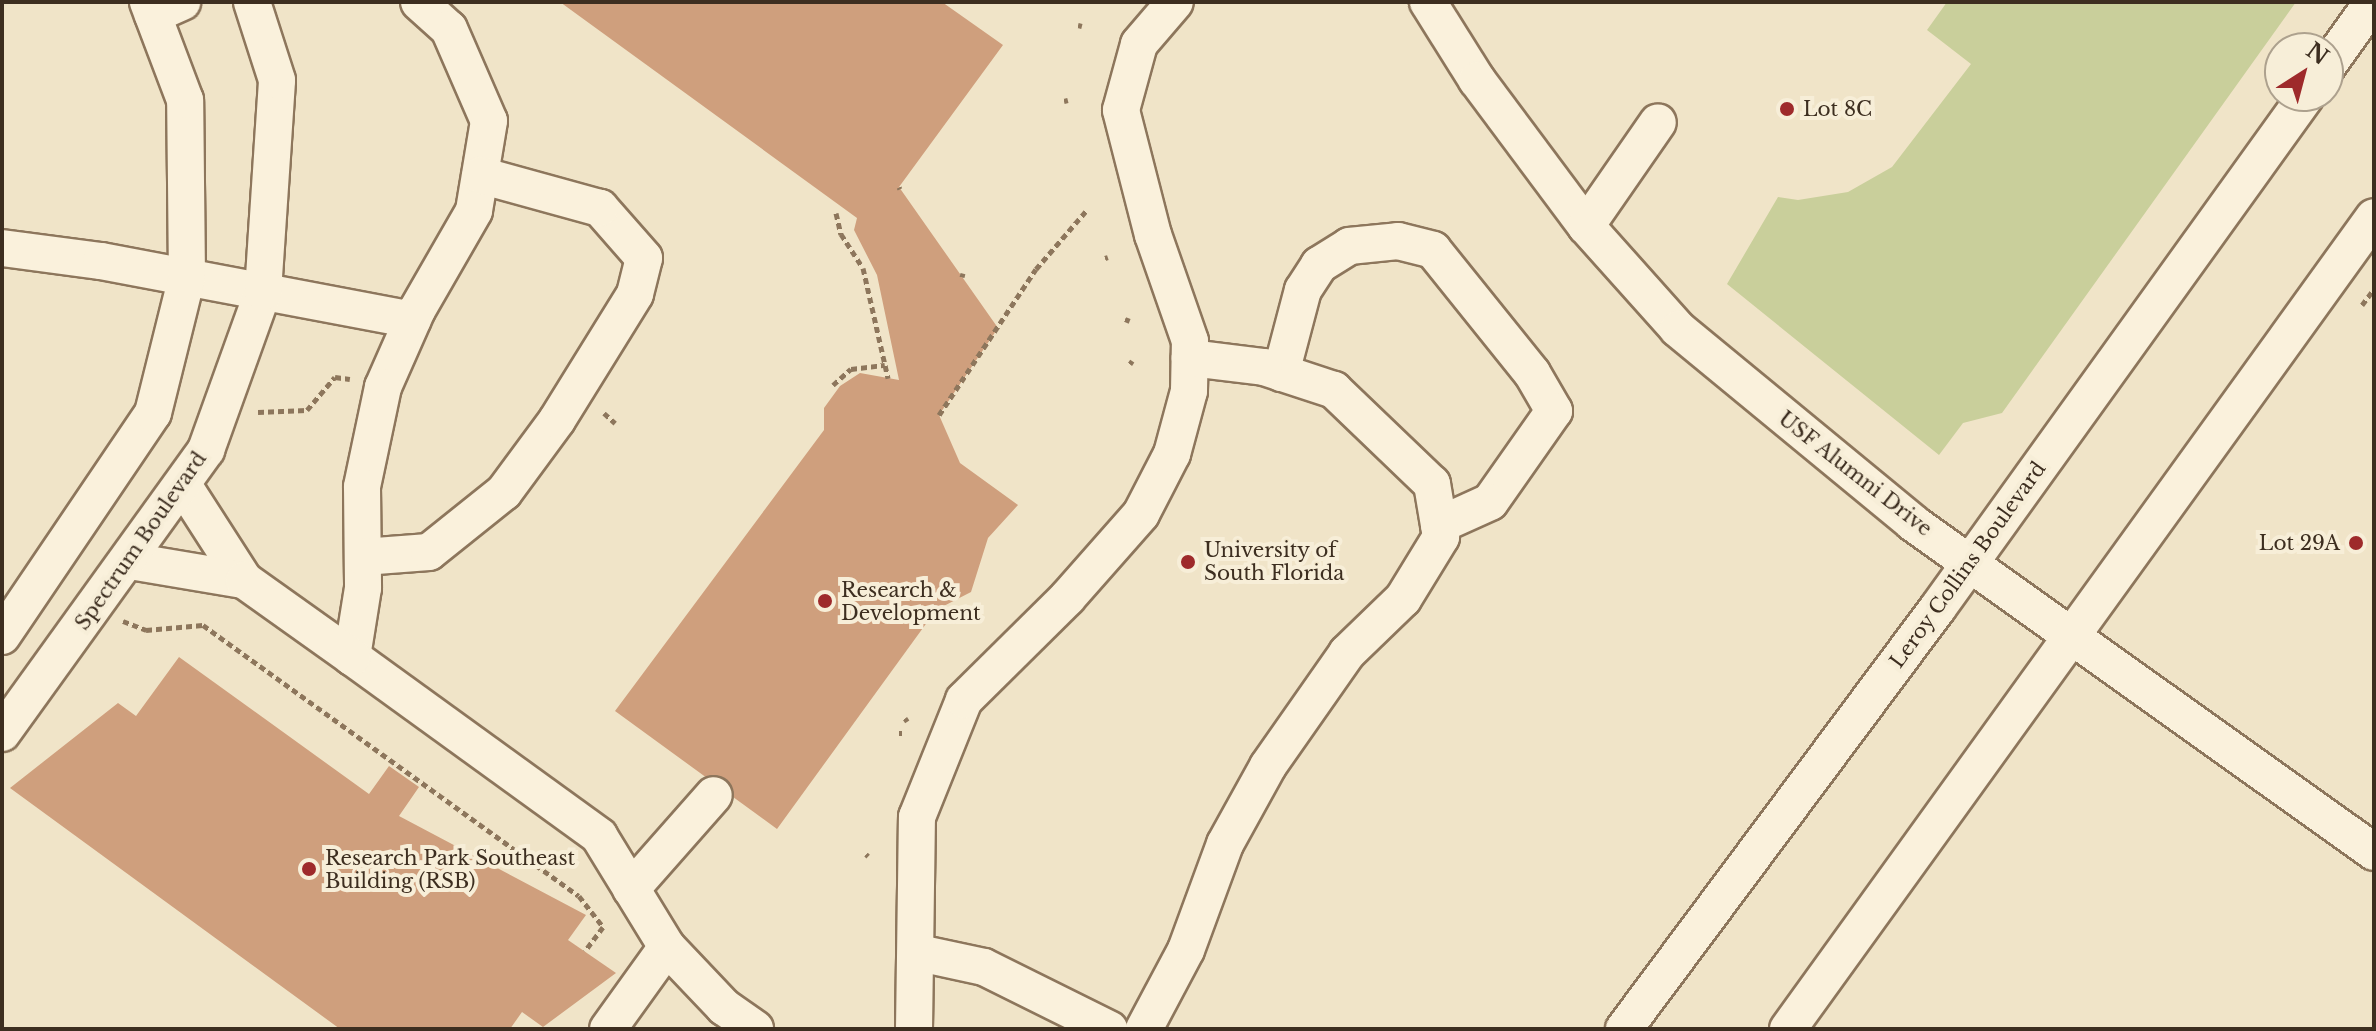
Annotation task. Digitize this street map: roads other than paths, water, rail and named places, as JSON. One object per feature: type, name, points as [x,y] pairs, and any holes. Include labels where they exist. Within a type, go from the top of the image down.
[{"type":"street","name":"Spectrum Boulevard","points":[[2,733],[130,561],[206,450],[263,292],[277,80],[252,2]]},
{"type":"street","points":[[352,657],[363,557],[362,487],[383,387],[412,320],[474,211],[489,121],[449,29],[419,2]]},
{"type":"street","points":[[914,1029],[919,953],[917,817],[964,700],[1067,598],[1151,499],[1172,454],[1189,391],[1190,341],[1153,235],[1121,110],[1139,44],[1175,2]]},
{"type":"street","name":"USF Alumni Drive","points":[[1428,2],[1477,80],[1586,226],[1678,329],[1815,444],[1971,563],[2374,852]]},
{"type":"street","points":[[2344,43],[2373,2]]},
{"type":"street","points":[[2,636],[153,413],[187,277],[185,100],[161,6]]},
{"type":"street","name":"Leroy Collins Boulevard","points":[[1624,1029],[1971,563],[2295,112]]},
{"type":"street","points":[[1586,226],[1658,122]]},
{"type":"street","points":[[363,557],[429,552],[504,492],[557,420],[635,294],[644,258],[600,208],[480,175]]},
{"type":"street","points":[[1788,1029],[2071,637],[2362,262],[2374,217]]},
{"type":"street","points":[[1281,373],[1303,290],[1319,265],[1349,246],[1398,241],[1433,250],[1532,373],[1554,411],[1490,502],[1439,525]]},
{"type":"street","points":[[2,248],[187,277],[412,320]]},
{"type":"street","points":[[1144,1029],[1186,950],[1225,844],[1268,766],[1347,653],[1403,599],[1438,546],[1439,525],[1432,484],[1386,435],[1334,390],[1281,373],[1190,358]]},
{"type":"street","points":[[183,485],[244,580],[599,836],[667,947],[724,1007],[755,1029]]},
{"type":"street","points":[[130,561],[244,580]]},
{"type":"street","points":[[631,889],[714,795]]},
{"type":"street","points":[[608,1029],[667,947]]},
{"type":"street","points":[[919,953],[984,967],[1109,1029]]},
{"type":"place","name":"Lot 8C","points":[[1787,109]]},
{"type":"place","name":"Lot 29A","points":[[2356,543]]},
{"type":"place","name":"University of South Florida","points":[[1188,562]]},
{"type":"place","name":"Research & Development","points":[[825,601]]},
{"type":"place","name":"Research Park Southeast Building (RSB)","points":[[309,869]]}]
